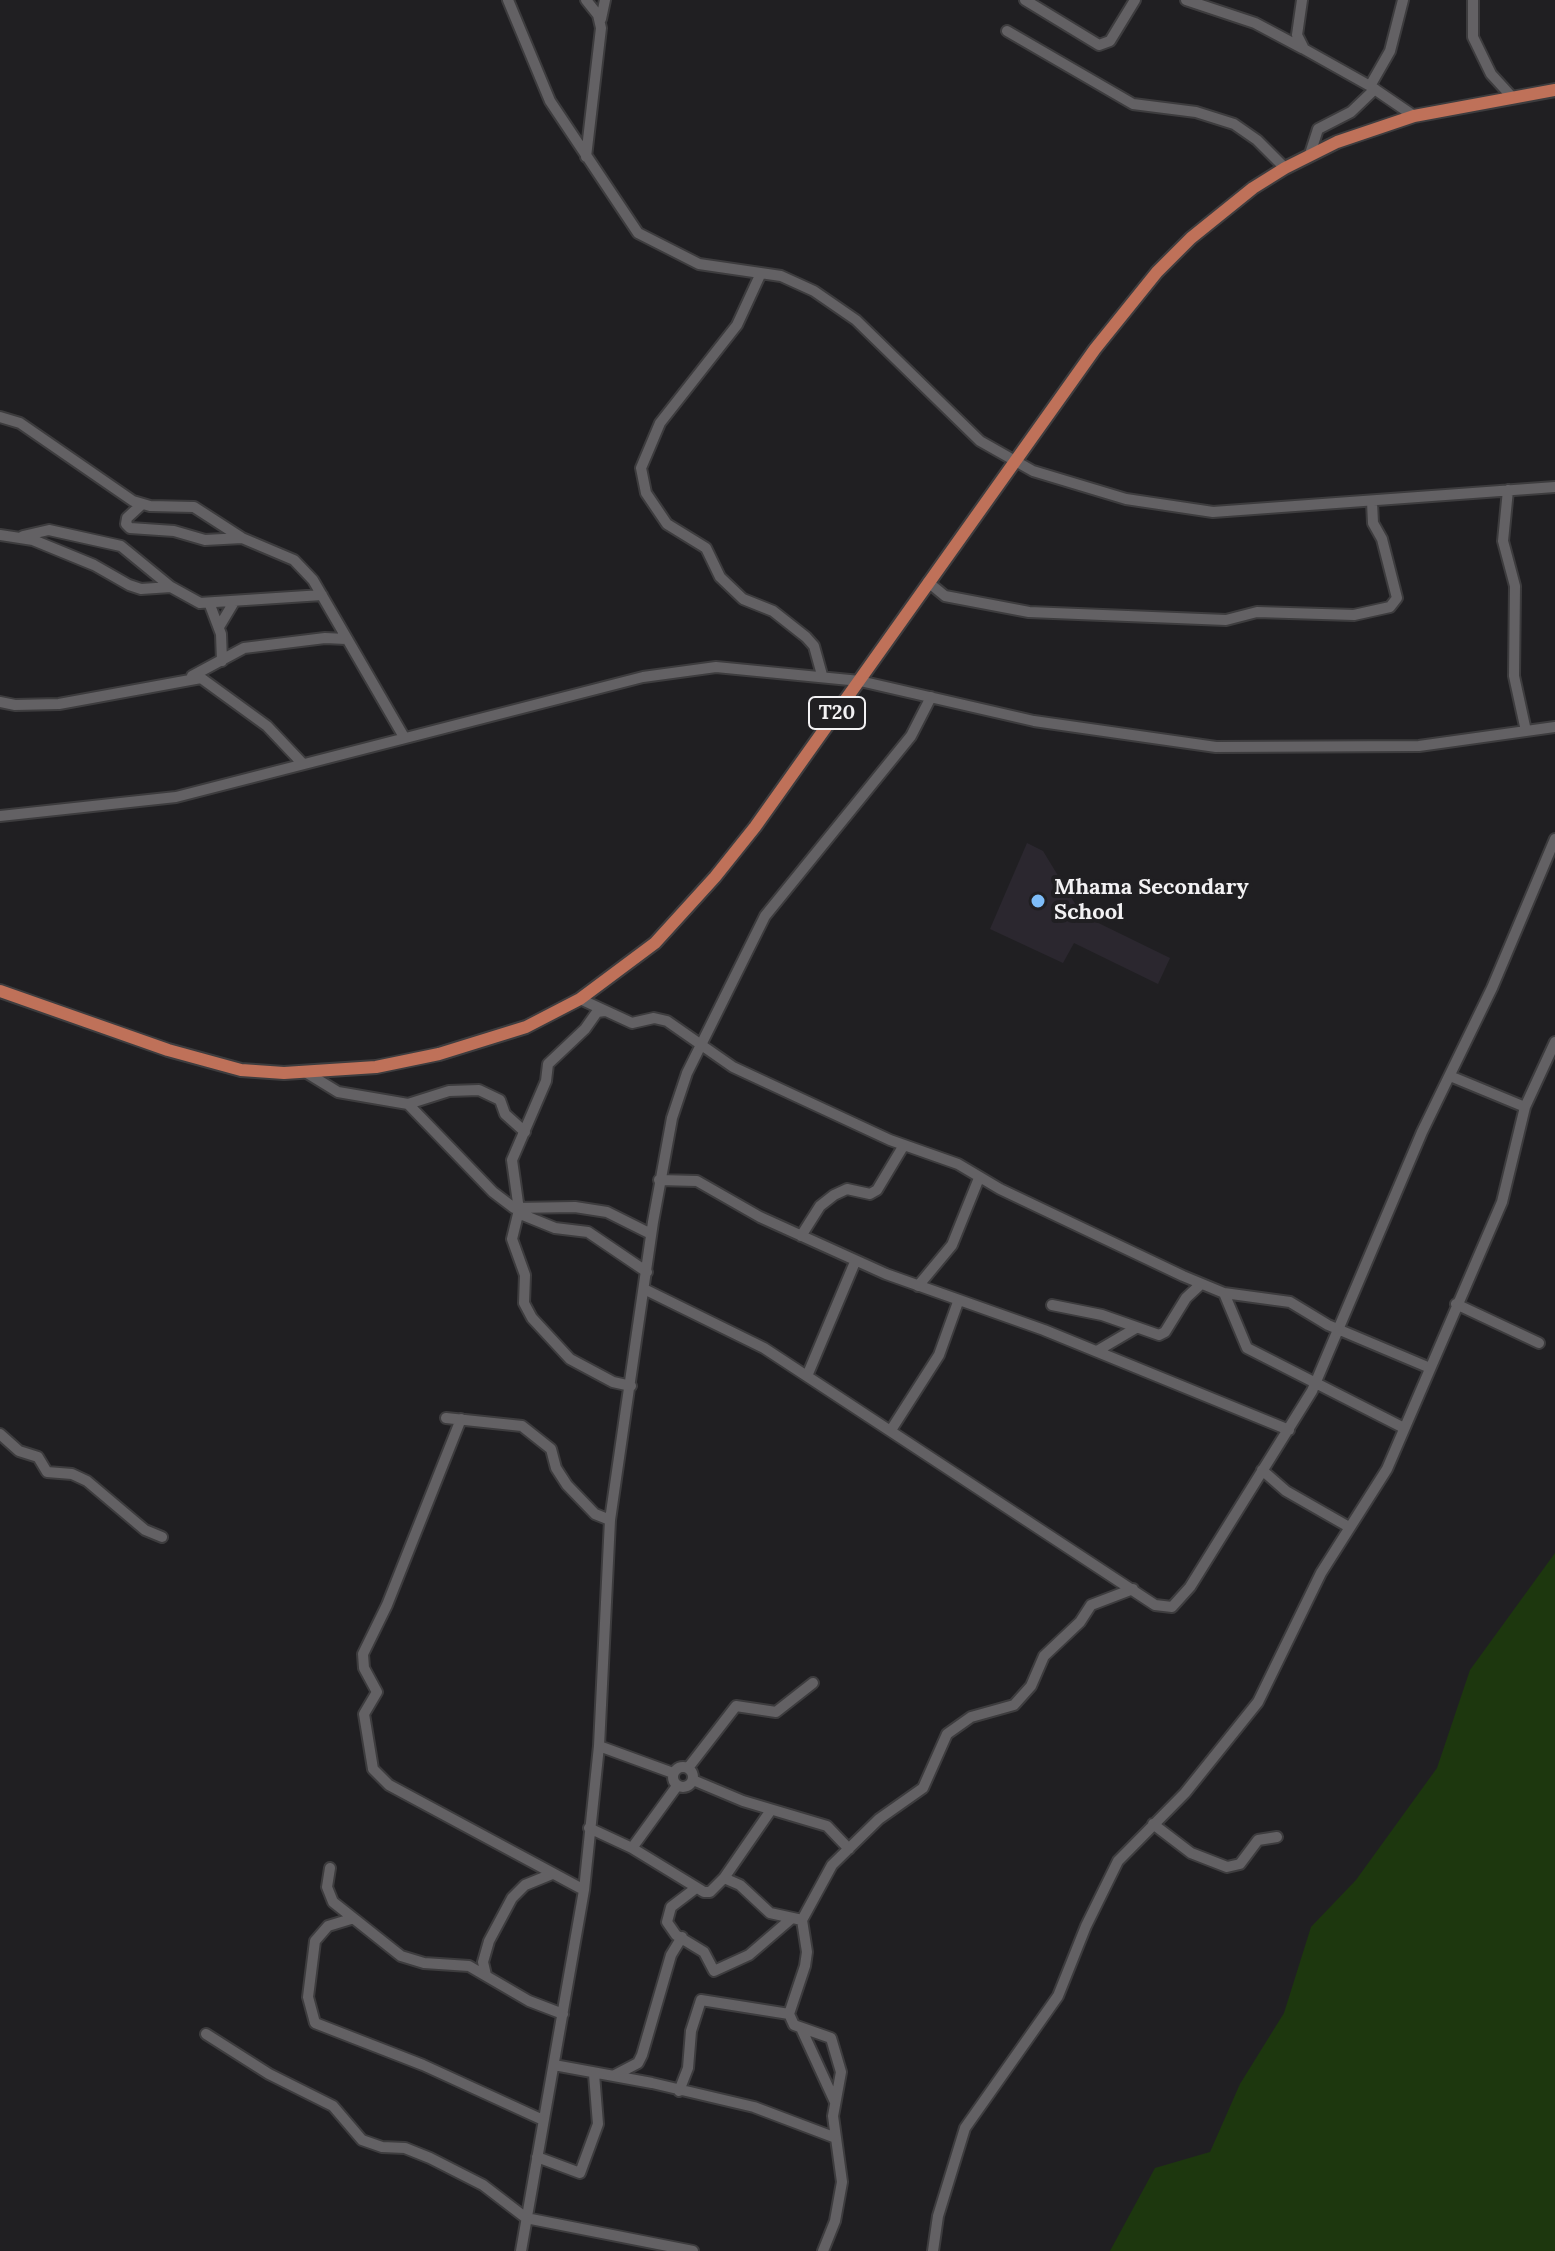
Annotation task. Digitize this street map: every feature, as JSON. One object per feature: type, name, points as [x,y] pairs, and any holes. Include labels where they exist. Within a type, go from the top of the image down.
[{"type":"main road","name":"T20","points":[[0,991],[106,1031],[227,1066],[307,1073],[376,1067],[439,1054],[526,1027],[580,999],[632,963],[682,917],[755,827],[1095,349],[1157,272],[1222,212],[1310,154],[1372,128],[1414,116],[1555,90]]},
{"type":"street","points":[[508,0],[550,101],[631,225],[646,239],[699,264],[797,282],[835,303],[875,337],[980,441],[1015,462],[1054,478],[1126,499],[1192,511],[1289,509],[1555,487]]},
{"type":"street","points":[[586,0],[600,21]]},
{"type":"street","points":[[586,157],[600,21],[605,0]]},
{"type":"street","points":[[1025,0],[1099,45],[1110,41],[1135,0]]},
{"type":"street","points":[[1186,0],[1255,23],[1372,87],[1414,116]]},
{"type":"street","points":[[1302,0],[1297,35],[1304,49]]},
{"type":"street","points":[[1310,154],[1318,129],[1351,112],[1372,87],[1390,51],[1403,0]]},
{"type":"street","points":[[1473,0],[1473,37],[1491,74],[1512,97]]},
{"type":"street","points":[[1007,31],[1133,104],[1196,112],[1234,124],[1257,140],[1285,168]]},
{"type":"street","points":[[761,273],[737,325],[660,423],[641,468],[646,493],[667,524],[706,548],[720,577],[743,599],[773,611],[806,637],[814,646],[822,675]]},
{"type":"street","points":[[0,417],[20,423],[141,505],[194,507],[242,538],[294,560],[322,595],[404,737]]},
{"type":"street","points":[[1508,490],[1503,541],[1515,586],[1514,676],[1526,731]]},
{"type":"street","points":[[928,582],[945,596],[1029,612],[1226,620],[1257,612],[1354,615],[1390,607],[1397,598],[1382,539],[1373,523],[1372,502]]},
{"type":"street","points":[[141,505],[127,518],[126,524],[130,528],[174,531],[205,540],[242,538]]},
{"type":"street","points":[[0,535],[21,536],[49,530],[121,546],[171,587],[191,599],[210,605],[322,595]]},
{"type":"street","points":[[21,536],[94,565],[129,585],[141,589],[171,587]]},
{"type":"street","points":[[219,627],[234,602]]},
{"type":"street","points":[[210,605],[219,627],[222,661]]},
{"type":"street","points":[[0,702],[15,705],[59,704],[190,677],[244,648],[325,638],[346,639]]},
{"type":"street","points":[[0,816],[172,798],[643,677],[687,669],[749,668],[822,675],[1034,721],[1216,747],[1419,746],[1555,727]]},
{"type":"street","points":[[190,677],[205,679],[267,726],[303,764]]},
{"type":"street","points":[[521,2251],[584,1890],[599,1746],[610,1520],[659,1180],[678,1096],[765,916],[911,736],[931,697]]},
{"type":"street","points":[[644,1289],[731,1330],[807,1376],[1163,1608],[1180,1603],[1289,1430],[1315,1381],[1492,988],[1555,839]]},
{"type":"street","points":[[580,999],[632,1023],[654,1018],[667,1021],[733,1067],[904,1145],[951,1161],[979,1178],[1201,1284],[1224,1293],[1290,1302],[1337,1330],[1430,1368]]},
{"type":"street","points":[[605,1011],[597,1012],[585,1029],[551,1059],[546,1081],[511,1166],[518,1212],[512,1239],[525,1275],[526,1310],[570,1359],[613,1382],[631,1386]]},
{"type":"street","points":[[933,2251],[938,2216],[965,2128],[1058,1996],[1086,1926],[1118,1861],[1185,1793],[1258,1702],[1306,1600],[1349,1527],[1376,1489],[1502,1202],[1525,1107],[1555,1042]]},
{"type":"street","points":[[307,1073],[338,1092],[408,1104],[449,1091],[479,1090],[500,1100],[505,1114],[525,1132]]},
{"type":"street","points":[[1450,1076],[1525,1107]]},
{"type":"street","points":[[408,1104],[493,1192],[518,1212],[555,1228],[588,1232],[647,1272]]},
{"type":"street","points":[[801,1236],[820,1206],[834,1195],[847,1189],[870,1194],[877,1190],[904,1145]]},
{"type":"street","points":[[918,1286],[952,1245],[979,1178]]},
{"type":"street","points":[[659,1180],[697,1181],[855,1262],[1097,1351],[1289,1430]]},
{"type":"street","points":[[518,1212],[575,1207],[607,1212],[651,1234]]},
{"type":"street","points":[[807,1376],[855,1262]]},
{"type":"street","points":[[1052,1305],[1102,1315],[1163,1334],[1182,1304],[1201,1284]]},
{"type":"street","points":[[1224,1293],[1247,1348],[1404,1428]]},
{"type":"street","points":[[891,1430],[939,1355],[958,1302]]},
{"type":"street","points":[[1456,1304],[1539,1343]]},
{"type":"street","points":[[1097,1351],[1136,1328]]},
{"type":"street","points":[[446,1418],[507,1422],[534,1433],[551,1449],[556,1468],[567,1485],[595,1514],[610,1520]]},
{"type":"street","points":[[461,1419],[387,1605],[363,1654],[364,1668],[377,1692],[364,1714],[364,1732],[378,1777],[584,1890]]},
{"type":"street","points":[[0,1434],[19,1451],[38,1457],[47,1472],[57,1476],[72,1474],[87,1481],[145,1530],[162,1537]]},
{"type":"street","points":[[1262,1470],[1286,1491],[1349,1527]]},
{"type":"street","points":[[696,1888],[682,1897],[667,1916],[668,1927],[704,1952],[711,1967],[718,1971],[749,1955],[797,1919],[823,1878],[849,1849],[892,1808],[923,1788],[943,1739],[952,1728],[971,1717],[1014,1705],[1031,1686],[1037,1666],[1048,1650],[1080,1622],[1091,1605],[1133,1589]]},
{"type":"street","points":[[688,1768],[736,1706],[776,1712],[813,1683]]},
{"type":"street","points":[[599,1746],[673,1773]]},
{"type":"street","points":[[673,1773],[681,1767],[688,1768]]},
{"type":"street","points":[[688,1768],[693,1780],[771,1810],[827,1826],[849,1849]]},
{"type":"street","points":[[673,1773],[677,1786]]},
{"type":"street","points":[[677,1786],[687,1787],[693,1780]]},
{"type":"street","points":[[632,1848],[677,1786]]},
{"type":"street","points":[[589,1828],[632,1848],[696,1888],[710,1892],[724,1878],[771,1810]]},
{"type":"street","points":[[1153,1824],[1191,1853],[1227,1867],[1240,1864],[1258,1840],[1277,1837]]},
{"type":"street","points":[[330,1868],[329,1893],[351,1919],[410,1960],[469,1966],[529,2001],[563,2014]]},
{"type":"street","points":[[486,1975],[483,1962],[489,1941],[512,1898],[525,1885],[552,1874]]},
{"type":"street","points":[[724,1878],[740,1885],[770,1913],[797,1919]]},
{"type":"street","points":[[351,1919],[328,1926],[315,1941],[308,1997],[315,2023],[403,2057],[543,2120]]},
{"type":"street","points":[[797,1919],[807,1952],[789,2014],[791,2023],[832,2041],[841,2072],[836,2104],[836,2138],[842,2182],[835,2221],[823,2251]]},
{"type":"street","points":[[613,2076],[638,2063],[642,2055],[671,1955],[682,1937]]},
{"type":"street","points":[[679,2091],[688,2068],[691,2031],[701,2000],[789,2014]]},
{"type":"street","points":[[801,2028],[836,2104]]},
{"type":"street","points":[[206,2034],[269,2074],[333,2106],[362,2140],[382,2147],[405,2148],[439,2162],[483,2185],[526,2218],[693,2251]]},
{"type":"street","points":[[554,2065],[769,2111],[836,2138]]},
{"type":"street","points":[[537,2157],[580,2173],[598,2124],[594,2074]]},
{"type":"shaded area","name":"Mhama Secondary School","points":[[1027,843],[1043,851],[1082,915],[1170,958],[1158,984],[1074,943],[1063,963],[990,929]]},
{"type":"green space","points":[[1555,1553],[1555,2251],[1110,2251],[1155,2168],[1210,2152],[1240,2084],[1284,2013],[1311,1927],[1356,1880],[1437,1768],[1470,1670]]},
{"type":"place","name":"Mhama Secondary School","points":[[1038,901]]}]
